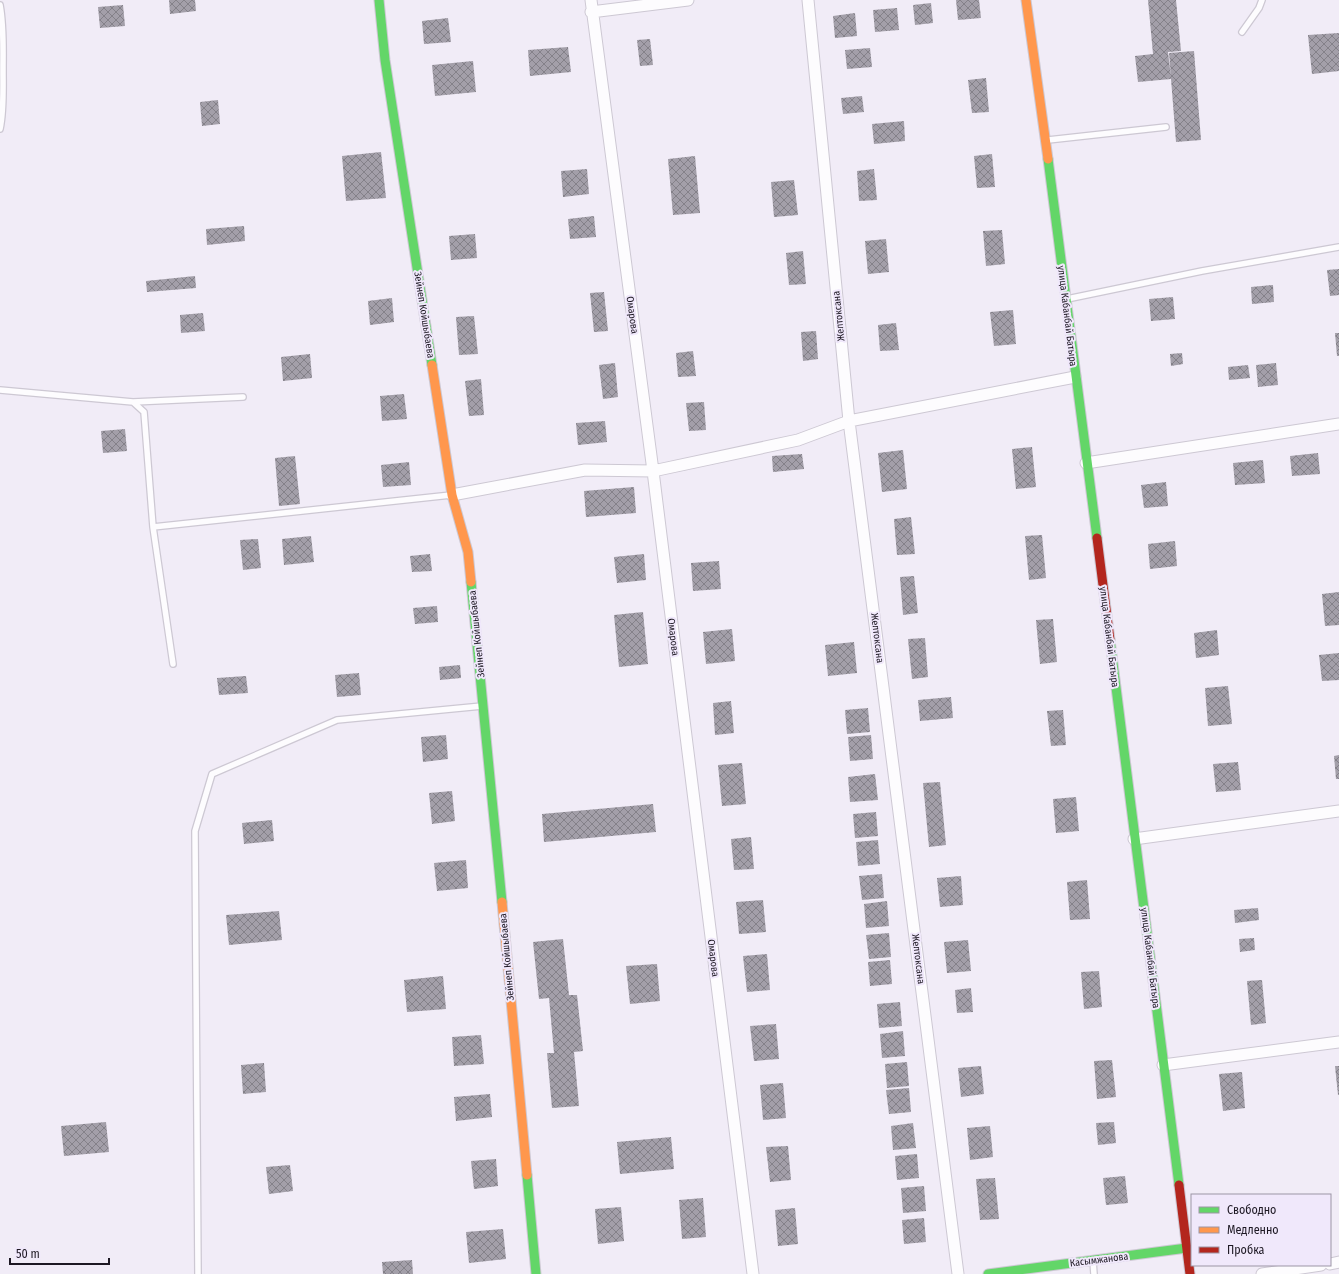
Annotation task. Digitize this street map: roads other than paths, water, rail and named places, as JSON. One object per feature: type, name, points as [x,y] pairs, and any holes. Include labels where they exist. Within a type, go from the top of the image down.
[{"type":"street","name":"Зейнеп Койшыбаева","points":[[379,0],[385,60],[452,494],[468,552],[484,706],[536,1274]]},
{"type":"street","name":"Омарова","points":[[591,0],[591,12],[653,471],[753,1274]]},
{"type":"street","points":[[591,12],[688,0]]},
{"type":"street","name":"Желтоксана","points":[[808,0],[849,421],[958,1274]]},
{"type":"street","name":"улица Кабанбай Батыра","points":[[1026,0],[1046,140],[1190,1274]]},
{"type":"street","points":[[452,494],[585,470],[653,471],[798,440],[849,421],[1076,377]]},
{"type":"street","points":[[1086,463],[1339,424]]},
{"type":"street","points":[[1134,839],[1339,810]]},
{"type":"street","points":[[1163,1065],[1339,1042]]},
{"type":"street","name":"Касымжанова","points":[[988,1274],[1187,1248]]},
{"type":"street","points":[[1262,1274],[1314,1266]]},
{"type":"lane","points":[[1242,32],[1259,8],[1262,0]]},
{"type":"lane","points":[[0,5],[3,22],[3,116],[0,129]]},
{"type":"lane","points":[[1046,140],[1166,127]]},
{"type":"lane","points":[[1065,299],[1202,271],[1339,247]]},
{"type":"lane","points":[[0,390],[133,402],[243,397]]},
{"type":"lane","points":[[133,402],[144,412],[153,527],[173,664]]},
{"type":"lane","points":[[153,527],[452,494]]},
{"type":"lane","points":[[198,1274],[195,831],[212,774],[337,720],[484,706]]},
{"type":"lane","points":[[1093,1260],[1094,1274]]}]
